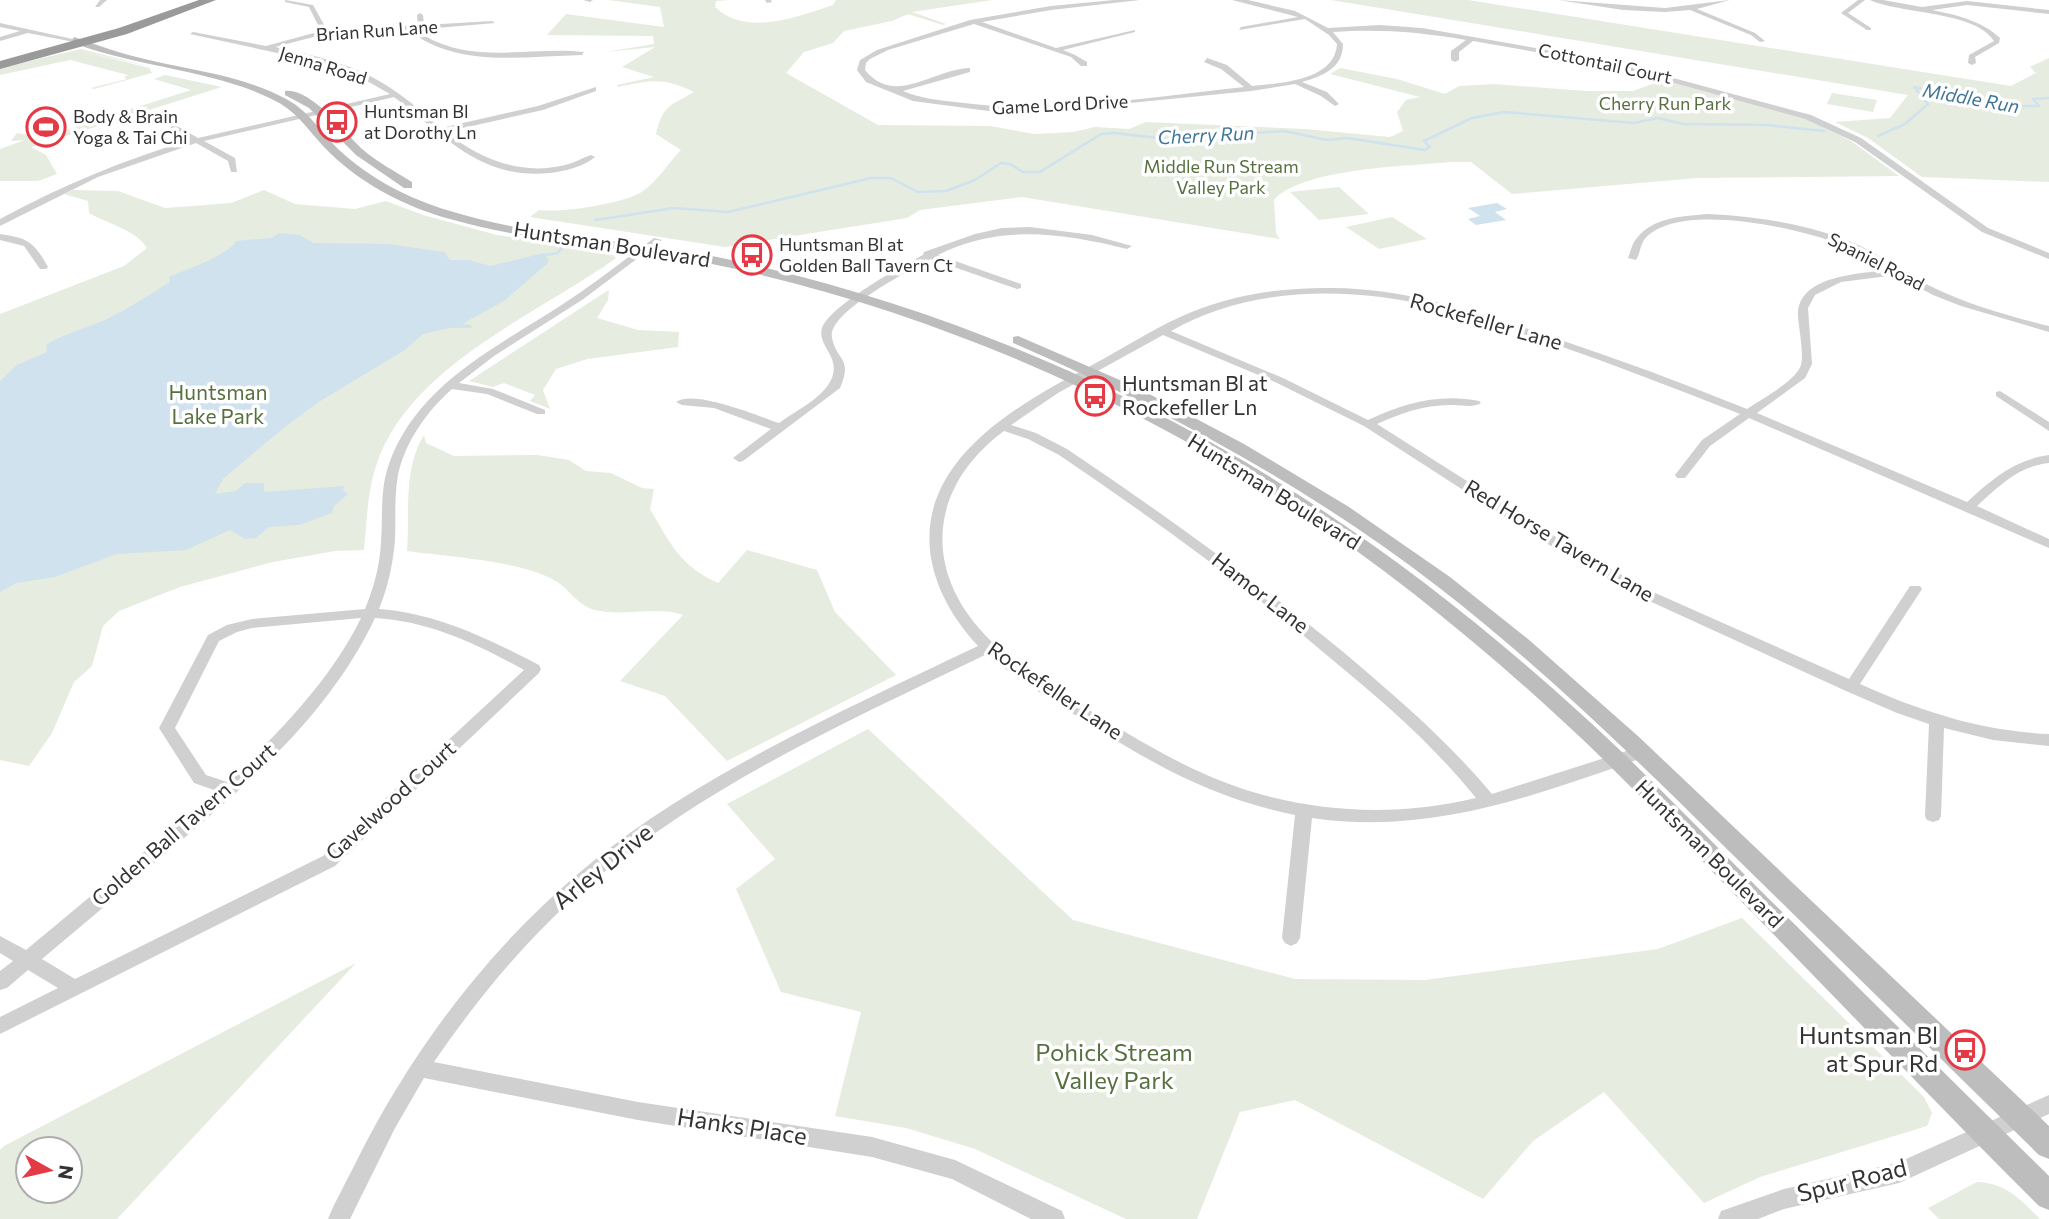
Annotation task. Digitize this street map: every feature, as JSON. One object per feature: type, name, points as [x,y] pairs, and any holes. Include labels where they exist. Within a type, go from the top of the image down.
[{"type":"highway","points":[[81,42],[196,0]]},
{"type":"highway","points":[[0,62],[81,42],[210,0]]},
{"type":"street","points":[[97,6],[104,0]]},
{"type":"street","name":"Game Lord Drive","points":[[1137,0],[1028,10],[972,21],[898,44],[867,58],[861,66],[863,75],[895,91],[945,105],[1014,110],[1251,89],[1295,82],[1324,71],[1339,58],[1340,44],[1328,30]]},
{"type":"street","points":[[1235,0],[1303,17],[1328,30]]},
{"type":"street","points":[[1561,0],[1692,8],[1727,0]]},
{"type":"street","points":[[1862,0],[1844,13],[1869,29]]},
{"type":"street","points":[[1873,0],[1971,23],[1995,34],[1997,42],[1972,56],[1972,63]]},
{"type":"street","points":[[287,1],[311,6],[325,32]]},
{"type":"street","points":[[1919,10],[1967,3],[2049,12]]},
{"type":"street","points":[[1692,8],[1753,34],[1762,41]]},
{"type":"street","points":[[420,15],[419,29],[429,42],[458,51],[582,53]]},
{"type":"street","points":[[1241,29],[1303,17]]},
{"type":"street","points":[[972,21],[1055,50],[1084,64]]},
{"type":"street","name":"Brian Run Lane","points":[[264,48],[325,32],[492,23]]},
{"type":"street","name":"Huntsman Boulevard","points":[[0,25],[271,85],[295,95],[318,111],[347,143],[373,164],[407,185],[442,201],[510,219],[765,261],[875,288],[957,316],[1084,376],[1218,434],[1355,518],[1442,581],[1528,649],[1642,752],[2049,1145]]},
{"type":"street","name":"Cottontail Court","points":[[1328,30],[1395,28],[1650,71],[1820,122],[1858,140],[1977,225],[2049,256]]},
{"type":"street","points":[[0,39],[31,30]]},
{"type":"street","points":[[1055,50],[1133,31]]},
{"type":"street","name":"Jenna Road","points":[[193,34],[264,48],[349,70],[395,95],[468,155],[504,168],[564,168],[591,157]]},
{"type":"street","points":[[1455,60],[1455,51],[1471,39]]},
{"type":"street","name":"Huntsman Boulevard","points":[[81,42],[256,90],[281,100],[302,115],[330,147],[356,169],[390,190],[426,207],[498,227],[651,244],[862,297],[1084,376],[1201,443],[1335,527],[1421,590],[1505,658],[1617,761],[2049,1196]]},
{"type":"street","points":[[1207,60],[1224,67],[1251,89]]},
{"type":"street","points":[[895,91],[967,70]]},
{"type":"street","points":[[1295,82],[1324,94],[1335,103]]},
{"type":"street","points":[[439,131],[540,108],[593,89]]},
{"type":"street","points":[[0,223],[70,184],[194,139],[395,95]]},
{"type":"street","points":[[174,128],[232,160],[234,170]]},
{"type":"street","name":"Spaniel Road","points":[[1633,258],[1642,238],[1659,226],[1692,219],[1731,218],[1789,225],[1830,237],[1866,253],[1896,272],[1962,303],[2049,329]]},
{"type":"street","points":[[739,458],[825,397],[840,379],[842,365],[826,339],[827,325],[862,297],[927,254],[967,237],[1021,230],[1072,232],[1127,246]]},
{"type":"street","points":[[0,237],[22,241],[34,247],[43,267]]},
{"type":"street","name":"Golden Ball Tavern Court","points":[[0,982],[231,789],[277,745],[317,699],[350,651],[369,614],[386,557],[390,488],[397,457],[424,411],[480,360],[599,284],[651,244]]},
{"type":"street","points":[[927,254],[1017,286]]},
{"type":"street","points":[[1681,475],[1706,443],[1790,386],[1804,370],[1807,358],[1803,308],[1811,293],[1839,279],[1896,272]]},
{"type":"street","name":"Rockefeller Lane","points":[[1642,752],[1534,790],[1453,811],[1414,816],[1364,817],[1304,810],[1246,797],[1174,768],[1043,687],[988,647],[977,636],[945,586],[935,539],[939,510],[950,483],[969,454],[1001,426],[1084,376],[1205,310],[1260,296],[1322,291],[1385,295],[1474,314],[1647,372],[2049,544]]},
{"type":"street","name":"Red Horse Tavern Lane","points":[[1163,331],[1279,380],[1368,424],[1607,574],[1695,618],[1937,722],[2009,737],[2049,740]]},
{"type":"street","points":[[450,385],[489,391],[541,412]]},
{"type":"street","points":[[2000,394],[2049,427]]},
{"type":"street","points":[[1368,424],[1425,401],[1475,403]]},
{"type":"street","points":[[682,402],[716,405],[781,428]]},
{"type":"street","name":"Hamor Lane","points":[[1001,426],[1032,436],[1063,452],[1238,575],[1423,727],[1456,760],[1489,801]]},
{"type":"street","points":[[1968,508],[2016,468],[2031,461],[2049,459]]},
{"type":"street","points":[[1851,687],[1915,589]]},
{"type":"street","points":[[231,789],[200,779],[167,728],[213,638],[227,629],[265,621],[369,614]]},
{"type":"street","name":"Gavelwood Court","points":[[0,1026],[328,861],[534,669],[488,644],[421,622],[385,614],[369,614]]},
{"type":"street","name":"Arley Drive","points":[[339,1219],[420,1068],[494,968],[551,909],[612,856],[712,789],[855,711],[988,647]]},
{"type":"street","points":[[1933,816],[1937,722]]},
{"type":"street","points":[[1292,938],[1304,810]]},
{"type":"street","points":[[0,944],[74,988]]},
{"type":"street","name":"Hanks Place","points":[[420,1068],[638,1111],[885,1150],[955,1170],[1054,1219]]},
{"type":"street","name":"Spur Road","points":[[1729,1219],[1784,1199],[1899,1173],[2049,1104]]},
{"type":"green space","points":[[608,0],[730,0],[716,1],[715,7],[727,16],[756,23],[804,15],[833,5],[836,0],[992,0],[912,12],[946,24],[943,25],[908,14],[892,21],[844,31],[833,43],[804,52],[786,73],[878,125],[990,126],[1034,134],[1073,132],[1095,127],[1129,129],[1146,122],[1305,129],[1390,137],[1403,131],[1397,112],[1406,100],[1420,97],[1330,74],[1340,68],[1397,79],[1445,94],[1459,86],[1494,84],[1586,91],[1633,91],[1666,79],[1809,120],[1851,141],[1899,176],[1697,178],[1512,194],[1471,162],[1384,167],[1331,175],[1288,189],[1274,200],[1276,233],[1280,239],[1022,197],[920,210],[907,218],[725,247],[530,217],[539,210],[591,207],[631,197],[646,189],[681,150],[656,134],[665,111],[694,92],[657,81],[618,87],[617,85],[654,77],[622,67],[655,47],[605,52],[654,44],[653,36],[547,35],[566,14],[664,27],[660,7]]},
{"type":"green space","points":[[1331,0],[1468,0],[2011,86],[2036,73],[2030,67],[2049,58],[2049,182],[1922,177],[1868,138],[1835,122],[1890,118],[1908,95]]},
{"type":"green space","points":[[81,49],[155,68],[81,51],[149,68],[152,73],[94,89],[91,88],[127,79],[124,77],[128,75],[70,60],[0,75],[0,68]]},
{"type":"green space","points":[[165,75],[222,87],[31,147],[46,155],[57,174],[38,181],[0,181],[0,149],[25,140],[11,141],[17,133],[29,135],[27,136],[34,140],[191,90],[154,79]]},
{"type":"green space","points":[[1832,93],[1877,100],[1873,112],[1827,104]]},
{"type":"green space","points":[[1339,187],[1369,214],[1319,220],[1290,192]]},
{"type":"green space","name":"Huntsman Lake Park","points":[[73,190],[118,191],[165,208],[231,203],[264,190],[295,204],[355,209],[386,201],[423,215],[497,235],[608,251],[616,258],[478,346],[445,371],[416,399],[392,431],[376,466],[369,497],[364,550],[335,551],[273,562],[180,587],[119,611],[103,626],[92,666],[74,682],[52,733],[29,766],[0,760],[0,314],[124,266],[147,248],[136,236],[89,213],[88,201],[64,194]]},
{"type":"green space","points":[[1392,217],[1427,239],[1379,249],[1346,227]]},
{"type":"green space","points":[[607,291],[608,300],[597,318],[638,330],[679,332],[678,347],[587,359],[556,369],[543,390],[550,409],[530,401],[535,395],[504,383],[493,387],[469,381]]},
{"type":"green space","points":[[424,435],[426,443],[454,456],[537,455],[569,460],[586,471],[611,473],[642,488],[654,489],[650,509],[670,543],[694,569],[718,583],[747,550],[817,570],[835,612],[896,675],[727,761],[665,696],[620,681],[683,615],[660,611],[598,611],[587,607],[558,583],[539,573],[502,564],[407,551],[410,477],[417,448]]},
{"type":"green space","name":"Pohick Stream Valley Park","points":[[868,729],[1073,920],[1295,979],[1425,980],[1658,949],[1742,918],[1924,1097],[1932,1113],[1927,1126],[1760,1177],[1704,1203],[1604,1092],[1533,1141],[1483,1199],[1295,1100],[1240,1112],[1197,1219],[1126,1219],[975,1149],[906,1128],[835,1116],[861,1012],[781,992],[736,889],[775,859],[727,804]]},
{"type":"green space","points":[[356,963],[117,1219],[0,1219],[0,1150],[14,1141],[14,1205],[84,1205],[84,1135],[25,1135]]},
{"type":"green space","points":[[1977,1182],[2004,1189],[2040,1219],[1939,1219],[1928,1208]]},
{"type":"water","points":[[1497,203],[1507,209],[1495,212],[1506,220],[1476,225],[1468,219],[1480,216],[1468,208]]},
{"type":"water","points":[[279,233],[300,235],[314,243],[388,244],[444,252],[450,260],[469,260],[490,266],[544,253],[549,262],[504,301],[462,324],[471,325],[472,328],[449,328],[423,334],[405,350],[317,403],[223,479],[215,494],[236,491],[245,483],[264,483],[264,492],[344,486],[343,491],[348,494],[334,506],[332,513],[299,525],[269,527],[256,538],[245,539],[230,530],[186,550],[117,554],[55,577],[16,583],[0,592],[0,381],[17,365],[47,352],[46,345],[107,319],[170,282],[169,277],[216,257],[236,241],[272,238]]},
{"type":"waterway","name":"Middle Run","points":[[1878,136],[1905,124],[1928,104],[1914,87],[2004,106],[2039,106],[2033,99],[2049,98]]},
{"type":"waterway","name":"Cherry Run","points":[[595,220],[674,208],[728,212],[871,178],[891,178],[918,192],[946,191],[975,180],[1001,163],[1010,164],[1023,172],[1040,172],[1101,134],[1114,133],[1167,139],[1284,131],[1327,140],[1347,138],[1425,150],[1430,147],[1424,141],[1472,118],[1504,112],[1634,123],[1658,118],[1683,124],[1767,125],[1824,131]]},
{"type":"waterway","name":"Middle Run","points":[[545,255],[557,253],[563,247]]},
{"type":"place","name":"Huntsman Bl at Dorothy Ln","points":[[337,122]]},
{"type":"place","name":"Body & Brain Yoga & Tai Chi","points":[[46,127]]},
{"type":"place","name":"Huntsman Bl at Golden Ball Tavern Ct","points":[[752,255]]},
{"type":"place","name":"Huntsman Bl at Rockefeller Ln","points":[[1095,396]]},
{"type":"place","name":"Huntsman Bl at Spur Rd","points":[[1965,1050]]},
{"type":"park label","name":"Cherry Run Park","points":[[1665,104]]},
{"type":"park label","name":"Middle Run Stream Valley Park","points":[[1221,177]]}]
